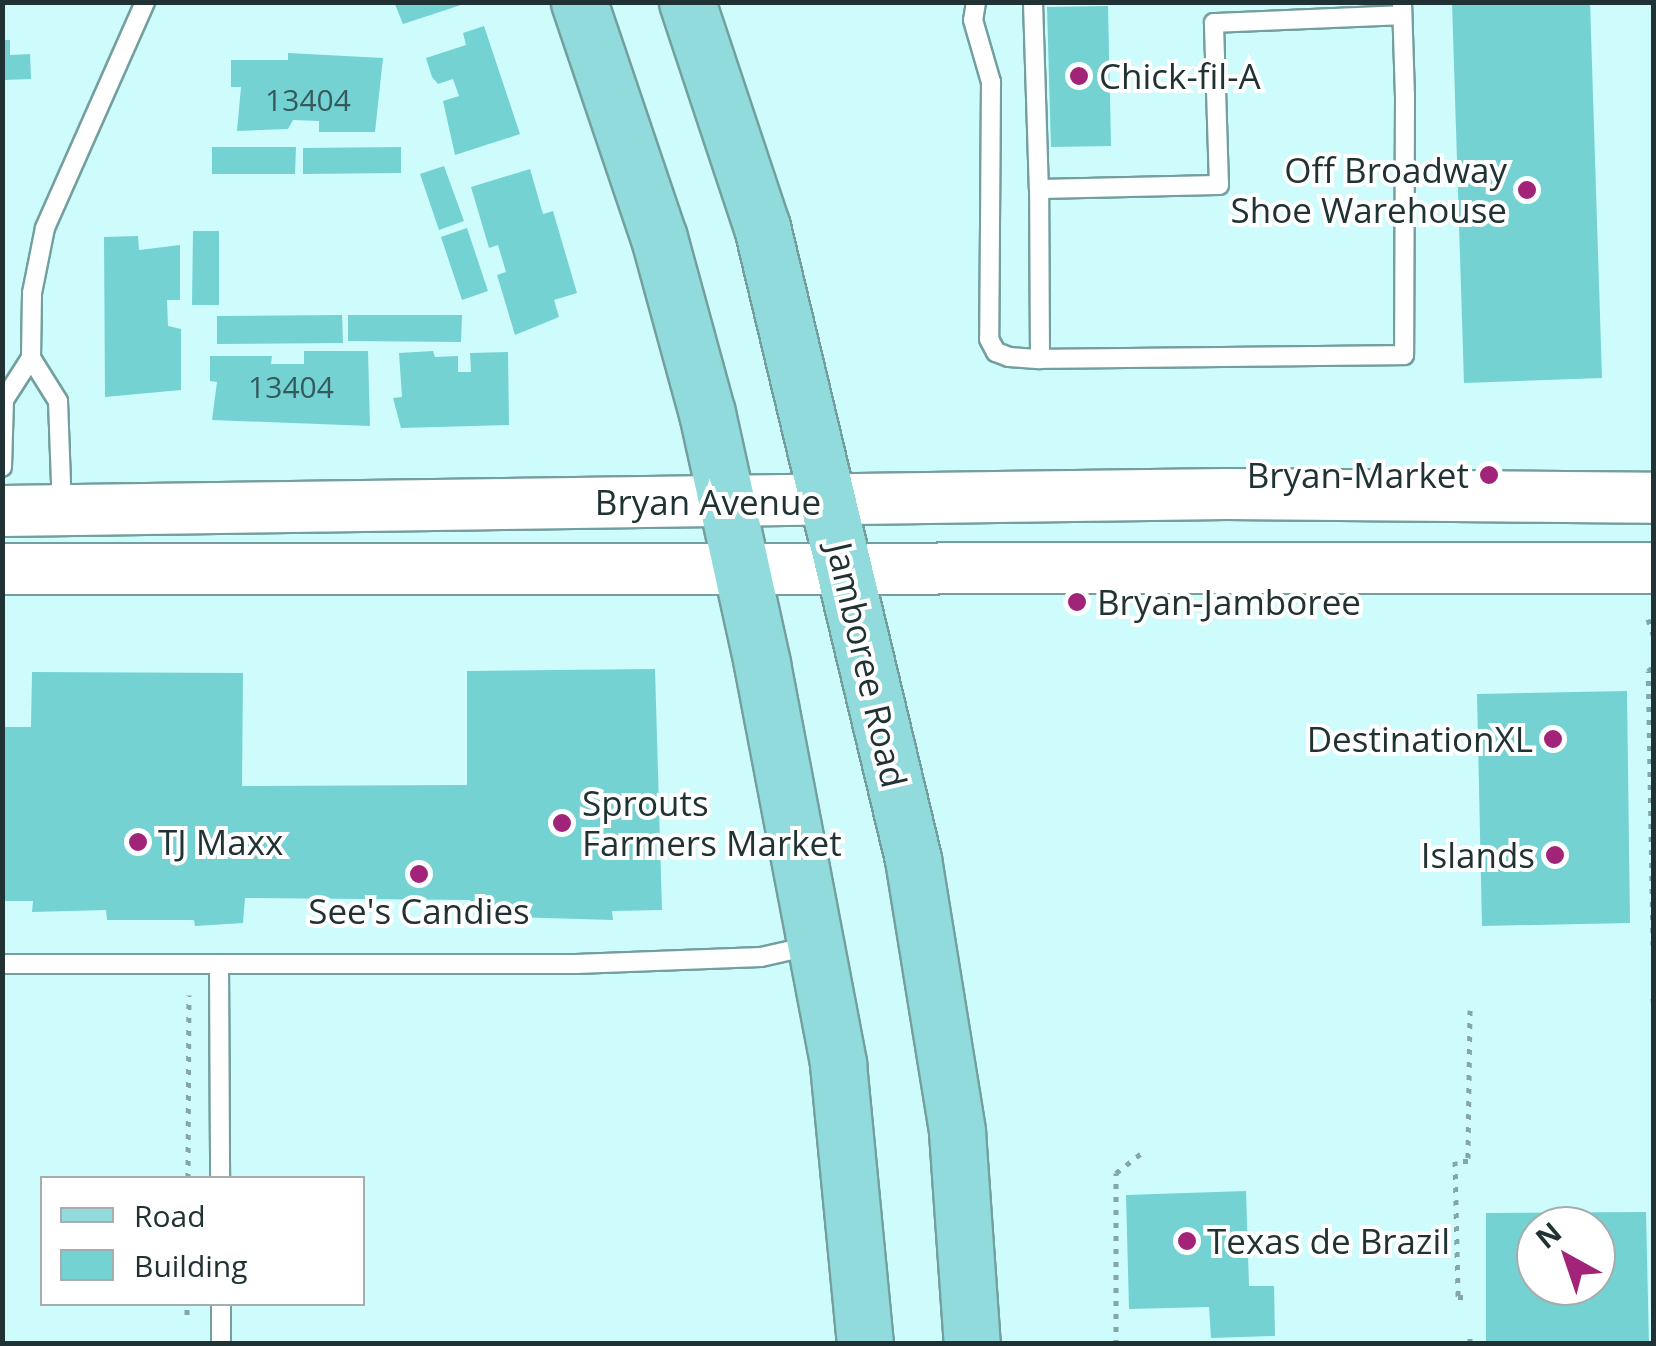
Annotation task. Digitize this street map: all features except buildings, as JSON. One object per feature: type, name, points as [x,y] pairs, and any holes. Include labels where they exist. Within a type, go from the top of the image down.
[{"type":"main road","points":[[579,2],[659,238],[725,502],[838,1064],[865,1344]]},
{"type":"main road","name":"Jamboree Road","points":[[687,2],[762,227],[845,570],[940,996],[957,1132],[972,1344]]},
{"type":"main road","name":"Bryan Avenue","points":[[2,510],[1227,494],[1654,498]]},
{"type":"main road","name":"Bryan Avenue","points":[[2,569],[1654,568]]},
{"type":"lane","points":[[2,467],[4,400],[31,358],[32,293],[45,228],[146,2]]},
{"type":"lane","points":[[976,2],[973,20],[991,82],[989,339],[996,352],[1009,357],[1040,358],[1404,356],[1402,9],[1214,23],[1219,185],[1039,189]]},
{"type":"lane","points":[[1033,2],[1040,358]]},
{"type":"lane","points":[[31,358],[58,401],[62,510]]},
{"type":"lane","points":[[2,964],[581,964],[761,957],[816,944]]},
{"type":"lane","points":[[219,964],[220,1176]]},
{"type":"lane","points":[[221,1306],[222,1344]]},
{"type":"path","points":[[1648,619],[1654,638]]},
{"type":"path","points":[[1652,945],[1648,671],[1654,666]]},
{"type":"path","points":[[188,1176],[189,994]]},
{"type":"path","points":[[1653,998],[1654,1013]]},
{"type":"path","points":[[1470,1010],[1468,1161],[1455,1161],[1458,1297],[1471,1297]]},
{"type":"path","points":[[1116,1344],[1116,1173],[1143,1152]]},
{"type":"path","points":[[187,1306],[187,1315]]},
{"type":"path","points":[[1470,1333],[1470,1344]]},
{"type":"place","name":"Chick-fil-A","points":[[1079,76]]},
{"type":"place","name":"Off Broadway Shoe Warehouse","points":[[1527,190]]},
{"type":"place","name":"Bryan-Market","points":[[1489,475]]},
{"type":"place","name":"Bryan-Jamboree","points":[[1077,602]]},
{"type":"place","name":"DestinationXL","points":[[1553,739]]},
{"type":"place","name":"Sprouts Farmers Market","points":[[562,823]]},
{"type":"place","name":"TJ Maxx","points":[[138,842]]},
{"type":"place","name":"Islands","points":[[1555,855]]},
{"type":"place","name":"See's Candies","points":[[419,874]]},
{"type":"place","name":"Texas de Brazil","points":[[1187,1241]]}]
